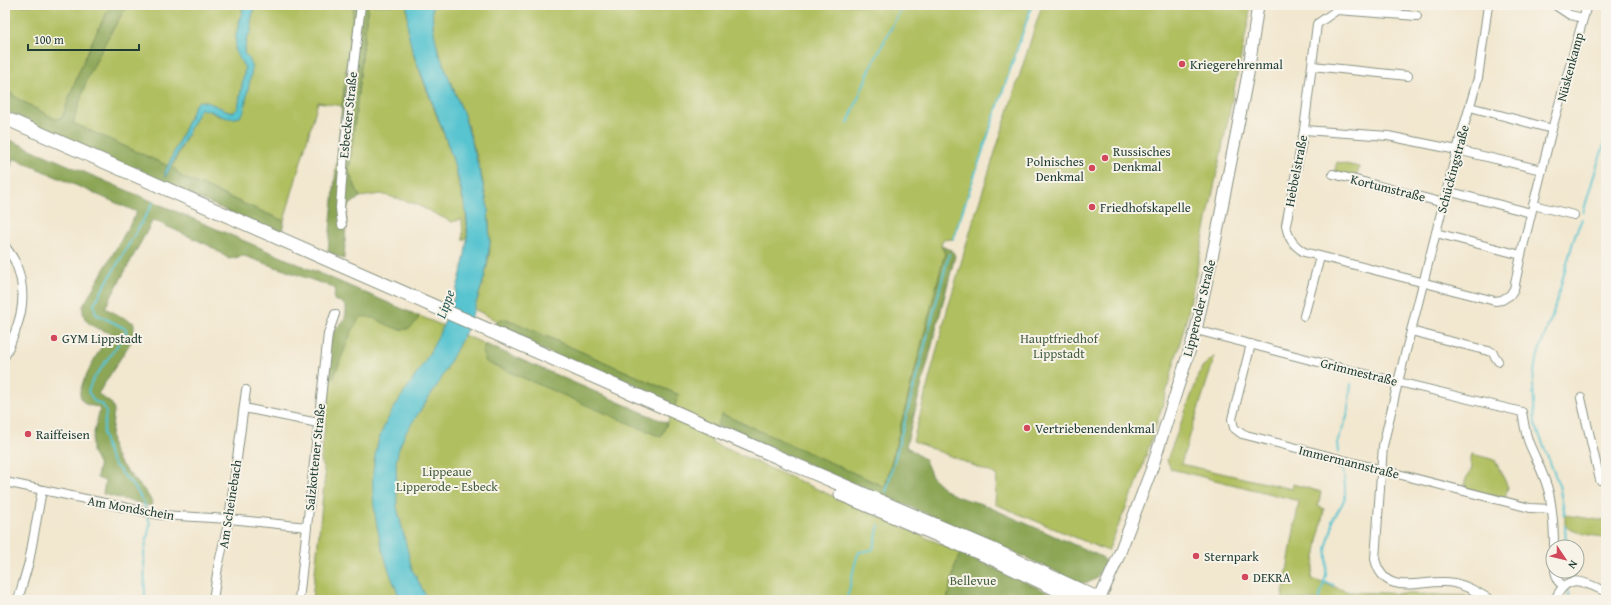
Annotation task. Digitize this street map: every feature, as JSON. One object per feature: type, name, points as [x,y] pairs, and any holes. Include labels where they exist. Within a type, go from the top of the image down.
[{"type":"highway","points":[[5,118],[406,299]]},
{"type":"highway","points":[[5,128],[508,343],[1099,600]]},
{"type":"highway","points":[[988,552],[1079,600]]},
{"type":"main road","name":"Lipperoder Straße","points":[[1099,600],[1117,560],[1152,468],[1196,330],[1214,248],[1248,74],[1258,5]]},
{"type":"street","name":"Esbecker Straße","points":[[342,225],[340,208],[347,120],[361,5]]},
{"type":"street","name":"Schückingstraße","points":[[1488,5],[1478,78],[1436,232],[1383,446],[1375,558],[1378,570],[1384,579],[1391,582],[1402,584],[1453,582],[1470,588],[1490,600]]},
{"type":"street","points":[[1555,5],[1570,15],[1583,18]]},
{"type":"street","name":"Nüskenkamp","points":[[1424,284],[1494,301],[1502,300],[1510,295],[1514,289],[1552,129],[1587,5]]},
{"type":"street","name":"Hebbelstraße","points":[[1417,16],[1336,10],[1317,24],[1304,130],[1286,225],[1289,238],[1296,247],[1304,252],[1424,284]]},
{"type":"street","points":[[1312,66],[1408,76]]},
{"type":"street","points":[[1470,107],[1552,129]]},
{"type":"street","points":[[1304,130],[1388,136],[1458,150],[1542,170]]},
{"type":"street","name":"Kortumstraße","points":[[1333,174],[1444,203]]},
{"type":"street","points":[[1447,191],[1532,209],[1574,215]]},
{"type":"street","points":[[1436,232],[1521,255]]},
{"type":"street","points":[[5,246],[16,264],[22,286],[23,304],[18,327],[5,356]]},
{"type":"street","points":[[1304,316],[1320,256]]},
{"type":"street","name":"Salzkottener Straße","points":[[299,600],[328,334],[335,314]]},
{"type":"street","name":"Grimmestraße","points":[[1196,330],[1522,412],[1528,441],[1540,466],[1550,497],[1551,509]]},
{"type":"street","points":[[1411,331],[1492,352],[1498,362]]},
{"type":"street","name":"Immermannstraße","points":[[1251,344],[1232,419],[1234,428],[1242,434],[1530,508],[1551,509]]},
{"type":"street","name":"Am Scheinebach","points":[[214,600],[218,567],[229,519],[246,390]]},
{"type":"street","points":[[1581,398],[1600,480],[1606,479]]},
{"type":"street","points":[[244,408],[318,423]]},
{"type":"street","name":"Am Mondschein","points":[[5,482],[160,515],[229,519],[307,527]]},
{"type":"street","points":[[18,600],[29,562],[42,490]]},
{"type":"street","points":[[1551,509],[1554,519],[1554,539]]},
{"type":"street","points":[[1557,579],[1563,586]]},
{"type":"street","points":[[1555,600],[1558,591],[1563,586],[1569,582],[1578,580],[1606,592]]},
{"type":"green space","points":[[5,5],[111,5],[84,60],[62,118],[55,119],[20,100],[5,89]]},
{"type":"green space","points":[[111,5],[127,5],[106,41],[87,79],[73,123],[175,169],[182,177],[284,221],[282,232],[278,233],[42,130],[5,110],[5,89],[20,100],[55,119],[62,118],[84,60]]},
{"type":"green space","points":[[127,5],[244,5],[236,35],[235,51],[245,68],[238,108],[234,112],[228,111],[204,101],[195,105],[168,166],[73,123],[87,79],[106,41]]},
{"type":"green space","points":[[255,5],[354,5],[342,106],[318,102],[284,221],[182,177],[172,167],[200,108],[206,109],[218,116],[240,117],[250,60],[244,54],[247,37],[251,31],[251,21]]},
{"type":"green space","points":[[354,5],[368,5],[349,172],[360,197],[347,207],[344,259],[328,252],[342,106]]},
{"type":"green space","points":[[368,5],[407,5],[408,29],[412,51],[452,156],[466,213],[467,237],[463,240],[462,219],[452,222],[413,203],[381,194],[360,197],[349,172]]},
{"type":"green space","name":"Lippeaue Lipperode - Esbeck","points":[[432,5],[1032,5],[953,239],[943,240],[941,246],[945,253],[885,487],[722,415],[711,442],[961,553],[955,566],[947,600],[312,600],[325,475],[321,460],[327,405],[329,362],[348,340],[360,311],[416,321],[420,316],[485,344],[482,353],[661,437],[679,395],[507,319],[497,321],[474,309],[485,276],[490,251],[488,210],[482,177],[469,130],[460,104],[441,60],[433,26]]},
{"type":"green space","name":"Hauptfriedhof Lippstadt","points":[[1042,5],[1250,5],[1249,18],[1187,317],[1163,404],[1135,489],[1108,551],[995,504],[997,475],[913,441],[948,307],[976,212]]},
{"type":"green space","points":[[5,138],[419,316],[413,325],[407,329],[392,327],[368,317],[360,317],[350,335],[334,377],[330,379],[327,376],[330,340],[336,328],[345,318],[346,313],[346,307],[341,302],[334,300],[335,288],[244,256],[229,259],[208,245],[153,220],[105,308],[134,323],[134,337],[98,394],[112,404],[114,410],[111,435],[113,450],[119,462],[146,492],[152,502],[151,506],[103,494],[105,481],[97,478],[99,466],[92,452],[92,441],[100,408],[85,404],[80,396],[80,391],[92,363],[102,346],[108,344],[113,334],[96,328],[88,322],[83,313],[83,306],[137,212],[13,158],[7,179],[5,179]]},
{"type":"green space","points":[[1337,162],[1359,167],[1356,178],[1334,173]]},
{"type":"green space","points":[[941,246],[952,250],[955,256],[906,446],[925,460],[932,477],[947,491],[958,497],[982,504],[1102,557],[1105,562],[1099,574],[1091,582],[1081,583],[963,529],[717,426],[722,414],[885,487],[945,253]]},
{"type":"green space","points":[[507,319],[679,395],[674,407],[492,328],[497,321]]},
{"type":"green space","points":[[485,344],[667,423],[661,437],[486,362],[482,352]]},
{"type":"green space","points":[[1215,356],[1181,464],[1292,489],[1293,484],[1321,492],[1318,506],[1324,509],[1311,579],[1349,592],[1465,596],[1473,600],[1282,600],[1299,501],[1171,469],[1167,460],[1202,367]]},
{"type":"green space","points":[[1472,454],[1495,460],[1508,487],[1505,499],[1466,488],[1465,482],[1472,467],[1470,463]]},
{"type":"green space","points":[[1565,515],[1606,521],[1606,537],[1585,534],[1569,529],[1565,526]]},
{"type":"green space","name":"Bellevue","points":[[961,553],[1065,600],[947,600],[955,566]]},
{"type":"water","points":[[244,5],[255,5],[251,21],[251,32],[247,37],[244,53],[250,60],[252,70],[244,111],[240,117],[228,118],[200,109],[165,178],[165,172],[195,105],[199,101],[234,112],[238,108],[245,68],[235,51],[236,35]]},
{"type":"water","points":[[407,5],[432,5],[433,27],[438,51],[464,115],[480,172],[488,207],[490,243],[485,276],[468,327],[440,381],[406,432],[399,448],[396,462],[397,507],[412,569],[428,600],[401,600],[386,561],[375,517],[373,472],[376,451],[386,422],[431,350],[446,320],[462,271],[467,239],[467,226],[464,202],[453,162],[410,44]]},
{"type":"waterway","points":[[848,123],[870,69],[903,5]]},
{"type":"waterway","points":[[953,239],[1032,5]]},
{"type":"waterway","points":[[1583,213],[1606,139]]},
{"type":"waterway","points":[[146,510],[136,489],[114,464],[109,455],[103,434],[106,412],[103,405],[94,401],[88,391],[92,381],[126,333],[126,329],[96,314],[94,304],[153,203]]},
{"type":"waterway","points":[[1565,515],[1559,485],[1535,424],[1533,383],[1535,366],[1540,348],[1553,313],[1575,235],[1582,219]]},
{"type":"waterway","points":[[886,492],[949,254]]},
{"type":"waterway","points":[[1338,452],[1337,443],[1347,417],[1351,384]]},
{"type":"waterway","points":[[1319,600],[1326,575],[1326,549],[1332,528],[1332,521],[1345,498],[1344,475],[1340,467]]},
{"type":"waterway","points":[[145,600],[144,554],[150,524],[147,514]]},
{"type":"waterway","points":[[846,600],[859,552],[872,550],[879,525]]},
{"type":"waterway","points":[[1565,526],[1566,539]]},
{"type":"waterway","points":[[1324,582],[1334,585]]},
{"type":"waterway","points":[[1569,591],[1569,600]]},
{"type":"place","name":"Kriegerehrenmal","points":[[1182,64]]},
{"type":"place","name":"Russisches Denkmal","points":[[1105,158]]},
{"type":"place","name":"Polnisches Denkmal","points":[[1092,168]]},
{"type":"place","name":"Friedhofskapelle","points":[[1092,207]]},
{"type":"place","name":"GYM Lippstadt","points":[[54,338]]},
{"type":"place","name":"Vertriebenendenkmal","points":[[1027,428]]},
{"type":"place","name":"Raiffeisen","points":[[28,434]]},
{"type":"place","name":"Sternpark","points":[[1196,556]]},
{"type":"place","name":"DEKRA","points":[[1245,577]]},
{"type":"water label","name":"Lippe","points":[[445,304]]}]
